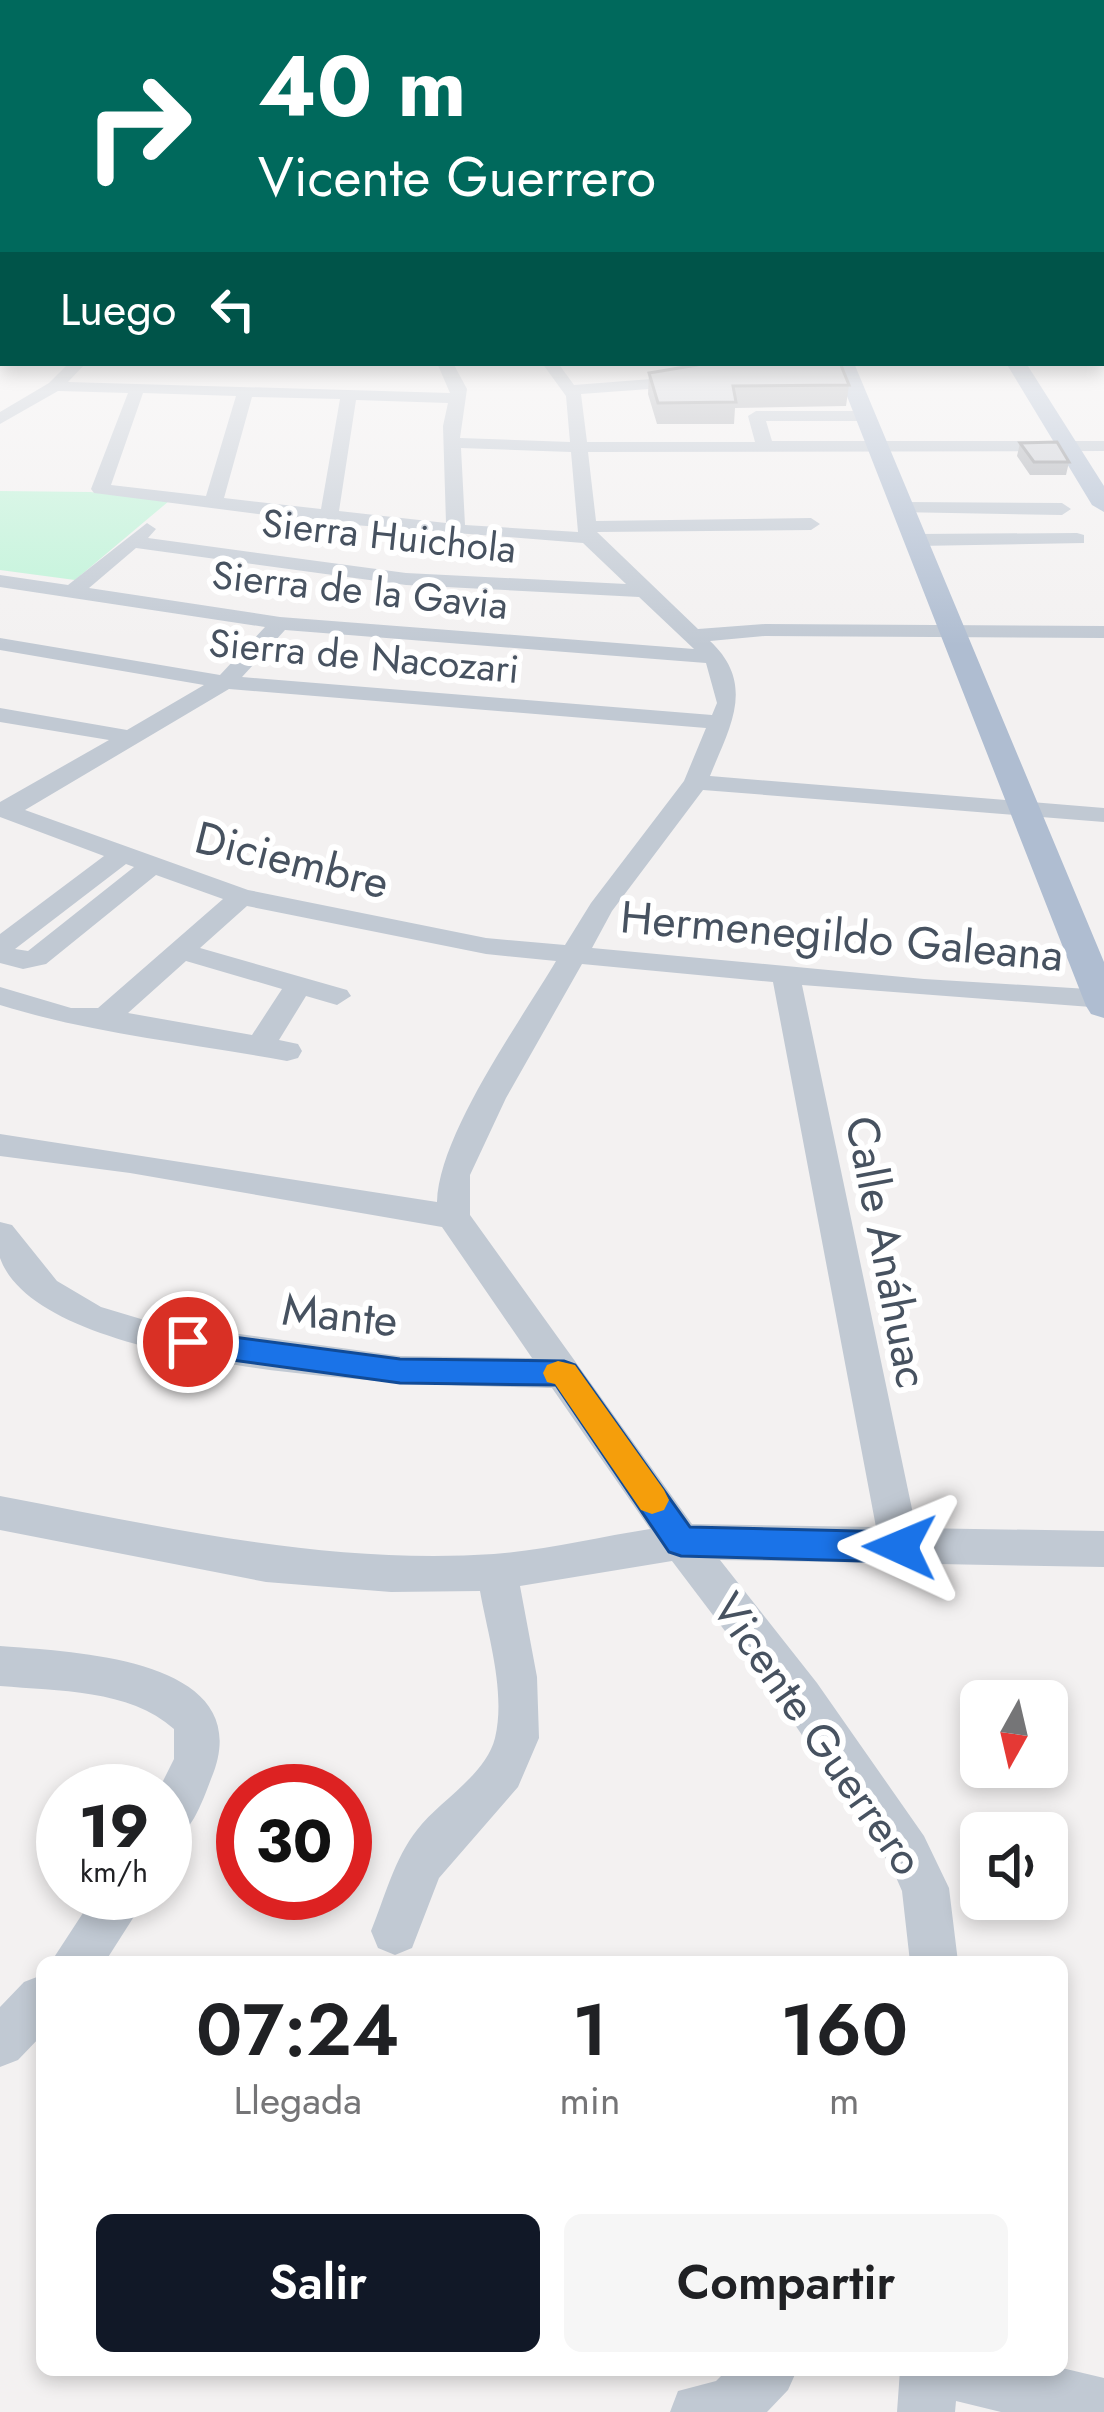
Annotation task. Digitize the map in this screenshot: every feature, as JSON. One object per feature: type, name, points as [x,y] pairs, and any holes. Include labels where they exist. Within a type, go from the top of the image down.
[{"type":"main road","points":[[869,422],[1103,1001]]},
{"type":"main road","points":[[1053,422],[1104,505]]},
{"type":"street","points":[[125,422],[100,489],[456,530],[586,532],[811,524]]},
{"type":"street","points":[[213,503],[236,422]]},
{"type":"street","points":[[329,517],[345,422]]},
{"type":"street","points":[[455,422],[456,530]]},
{"type":"street","points":[[0,1145],[130,1162],[453,1217],[454,1175],[471,1137],[600,909],[696,782],[728,704],[715,657],[696,635],[639,591],[586,532],[575,422]]},
{"type":"street","points":[[452,442],[578,447],[762,441],[840,434],[844,432],[839,422]]},
{"type":"street","points":[[717,434],[879,448],[1104,446]]},
{"type":"street","points":[[73,591],[180,499]]},
{"type":"street","points":[[904,508],[1062,509]]},
{"type":"street","points":[[917,540],[1077,539]]},
{"type":"street","name":"Sierra Huichola","points":[[133,542],[406,579],[639,591]]},
{"type":"street","name":"Sierra de la Gavia","points":[[0,580],[280,623],[715,657]]},
{"type":"street","points":[[4,809],[225,682],[280,623]]},
{"type":"street","points":[[696,635],[955,629],[1104,632]]},
{"type":"street","name":"Sierra de Nacozari","points":[[0,644],[225,682],[723,723]]},
{"type":"street","points":[[0,716],[130,737]]},
{"type":"street","points":[[696,782],[1104,815]]},
{"type":"street","name":"Diciembre","points":[[4,809],[120,856],[241,897],[486,946],[573,956]]},
{"type":"street","points":[[120,856],[0,950],[22,960],[36,958],[150,867]]},
{"type":"street","points":[[104,1018],[241,897]]},
{"type":"street","points":[[181,951],[337,996]]},
{"type":"street","name":"Hermenegildo Galeana","points":[[573,956],[1103,1001]]},
{"type":"street","name":"Calle Anáhuac","points":[[786,975],[900,1547]]},
{"type":"street","points":[[0,996],[70,1017],[104,1018],[274,1048],[299,985]]},
{"type":"street","name":"Vicente Guerrero","points":[[453,1217],[681,1542],[802,1698],[908,1852],[925,1888],[934,1956]]},
{"type":"street","name":"Mante","points":[[0,1234],[16,1260],[46,1290],[89,1317],[151,1336],[301,1361],[400,1371],[564,1373]]},
{"type":"street","points":[[0,1513],[266,1564],[391,1574],[497,1572],[681,1542],[1104,1549]]},
{"type":"street","points":[[395,1931],[423,1861],[463,1809],[498,1781],[517,1739],[515,1686],[497,1572]]},
{"type":"street","points":[[0,1666],[85,1675],[168,1694],[188,1708],[199,1734],[192,1769]]},
{"type":"street","points":[[79,1956],[105,1920]]},
{"type":"street","points":[[0,2042],[36,2006]]},
{"type":"street","points":[[699,2412],[729,2409],[762,2376]]},
{"type":"street","points":[[926,2412],[929,2376]]},
{"type":"street","points":[[970,2376],[1104,2407]]},
{"type":"green space","points":[[0,491],[90,492],[169,501],[75,580],[0,570]]},
{"type":"building","points":[[1057,442],[1069,462],[1034,462],[1020,443]]},
{"type":"slow traffic","points":[[558,1373],[564,1373],[652,1500]]},
{"type":"route","points":[[188,1342],[400,1371],[564,1373],[681,1542],[900,1547]]}]
